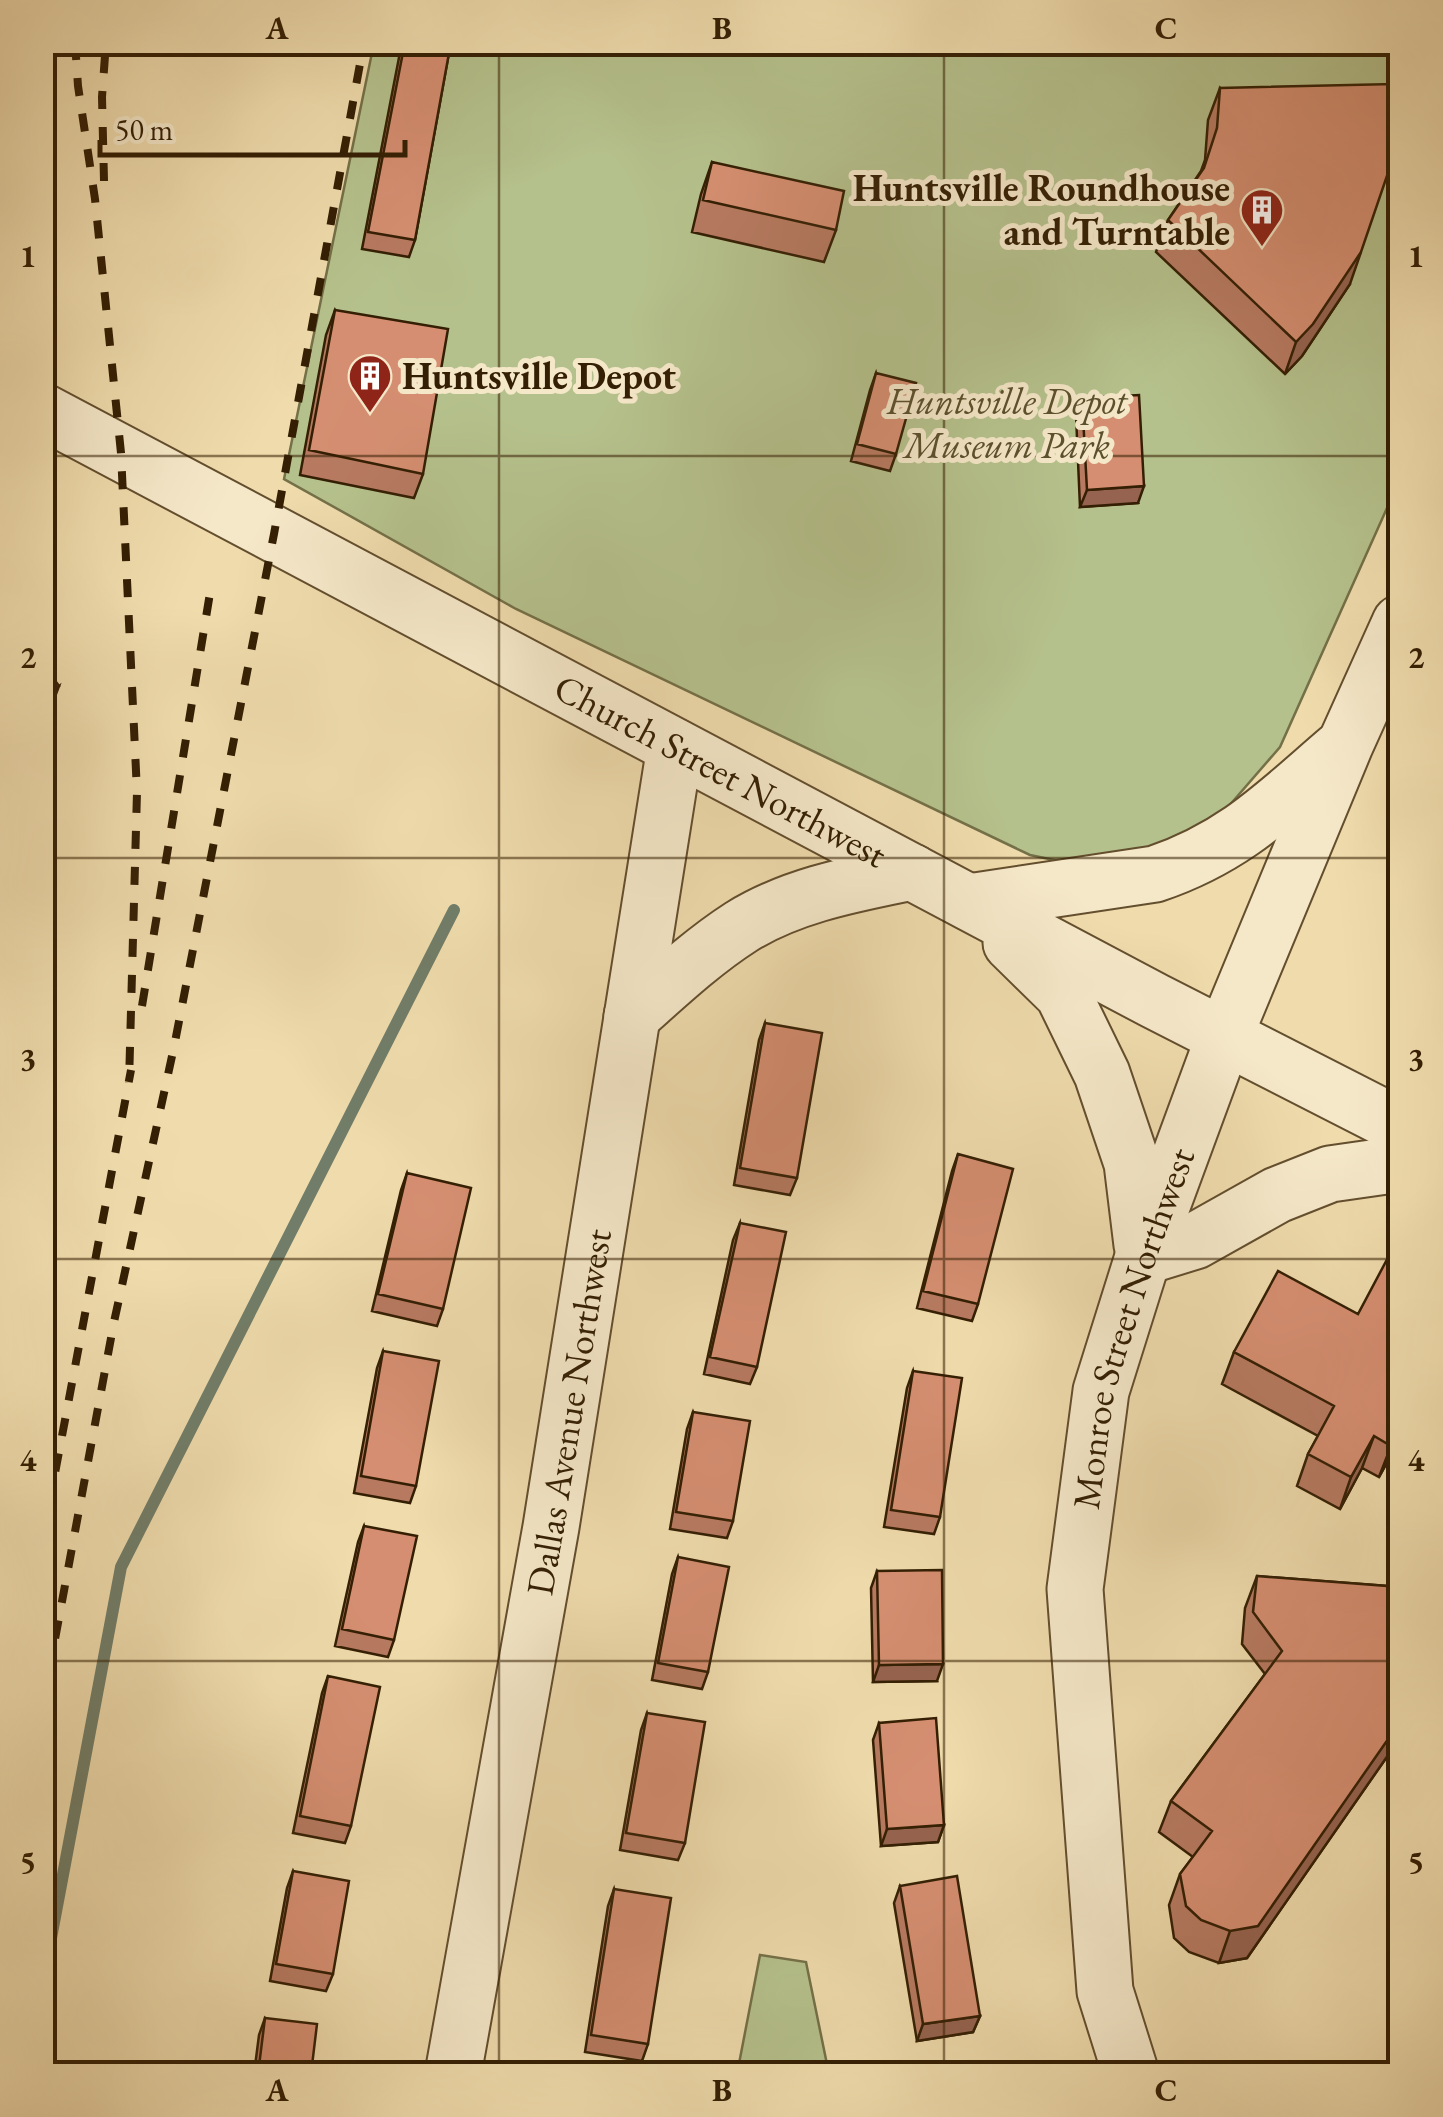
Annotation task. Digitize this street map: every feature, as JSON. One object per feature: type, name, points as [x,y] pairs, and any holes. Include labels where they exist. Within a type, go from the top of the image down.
[{"type":"street","name":"Church Street Northwest","points":[[42,411],[1224,1037],[1400,1126]]},
{"type":"street","name":"Monroe Street Northwest","points":[[1130,2074],[1105,1991],[1075,1589],[1101,1391],[1143,1257],[1224,1037],[1400,623]]},
{"type":"street","points":[[969,902],[1155,874],[1184,864],[1240,834],[1345,745]]},
{"type":"street","name":"Dallas Avenue Northwest","points":[[453,2074],[551,1527],[675,746]]},
{"type":"street","points":[[632,1016],[683,970],[743,925],[822,891],[912,872]]},
{"type":"street","points":[[969,902],[1063,994],[1102,1074],[1132,1163],[1143,1257],[1195,1241],[1277,1194],[1330,1174],[1400,1164]]},
{"type":"green space","name":"Huntsville Depot Museum Park","points":[[1397,42],[1400,479],[1280,747],[1228,807],[1181,836],[1134,853],[1059,861],[1030,855],[516,609],[284,479],[374,43]]},
{"type":"green space","points":[[760,1955],[806,1962],[829,2074],[737,2074]]},
{"type":"building","points":[[405,42],[451,42],[415,240],[368,232]]},
{"type":"building","name":"Huntsville Roundhouse and Turntable","points":[[1394,84],[1389,170],[1361,252],[1313,324],[1296,342],[1168,220],[1204,168],[1217,128],[1220,88]]},
{"type":"building","points":[[712,162],[844,191],[836,230],[703,200]]},
{"type":"building","name":"Huntsville Depot","points":[[335,310],[448,329],[423,474],[309,450]]},
{"type":"building","points":[[876,373],[916,383],[896,454],[857,444]]},
{"type":"building","points":[[1139,395],[1144,486],[1087,490],[1082,398]]},
{"type":"building","points":[[42,663],[59,686],[42,698]]},
{"type":"building","points":[[765,1023],[822,1033],[797,1178],[740,1168]]},
{"type":"building","points":[[958,1154],[1013,1169],[978,1304],[923,1291]]},
{"type":"building","points":[[407,1173],[471,1188],[443,1309],[378,1294]]},
{"type":"building","points":[[740,1223],[786,1232],[757,1367],[710,1357]]},
{"type":"building","points":[[1400,1235],[1400,1428],[1391,1446],[1374,1436],[1351,1477],[1308,1454],[1334,1406],[1234,1352],[1278,1271],[1358,1314]]},
{"type":"building","points":[[383,1351],[439,1361],[416,1486],[361,1476]]},
{"type":"building","points":[[913,1371],[962,1378],[940,1517],[891,1510]]},
{"type":"building","points":[[693,1412],[750,1421],[733,1521],[676,1512]]},
{"type":"building","points":[[364,1526],[417,1536],[394,1640],[342,1629]]},
{"type":"building","points":[[678,1557],[729,1567],[708,1672],[658,1663]]},
{"type":"building","points":[[942,1570],[943,1664],[879,1665],[877,1571]]},
{"type":"building","points":[[1257,1576],[1400,1587],[1400,1722],[1258,1926],[1230,1931],[1201,1920],[1186,1906],[1180,1874],[1212,1831],[1171,1801],[1282,1651],[1253,1612]]},
{"type":"building","points":[[328,1676],[380,1687],[351,1826],[300,1816]]},
{"type":"building","points":[[647,1713],[705,1722],[685,1843],[626,1833]]},
{"type":"building","points":[[936,1718],[944,1825],[887,1829],[879,1723]]},
{"type":"building","points":[[293,1871],[349,1881],[333,1974],[276,1964]]},
{"type":"building","points":[[957,1876],[980,2016],[923,2024],[900,1886]]},
{"type":"building","points":[[614,1889],[671,1898],[648,2044],[591,2035]]},
{"type":"building","points":[[265,2018],[317,2024],[311,2074],[258,2074]]},
{"type":"waterway","points":[[42,1986],[121,1567],[454,910]]},
{"type":"railway","points":[[75,42],[121,453],[137,792],[129,1083]]},
{"type":"railway","points":[[104,181],[102,97],[106,42]]},
{"type":"railway","points":[[330,56],[332,42]]},
{"type":"railway","points":[[42,1709],[114,1322],[174,1047],[274,534],[364,42]]},
{"type":"railway","points":[[142,1006],[210,593]]},
{"type":"railway","points":[[42,1542],[131,1070]]},
{"type":"place","name":"Huntsville Roundhouse and Turntable","points":[[1262,248]]},
{"type":"place","name":"Huntsville Depot","points":[[370,414]]}]
